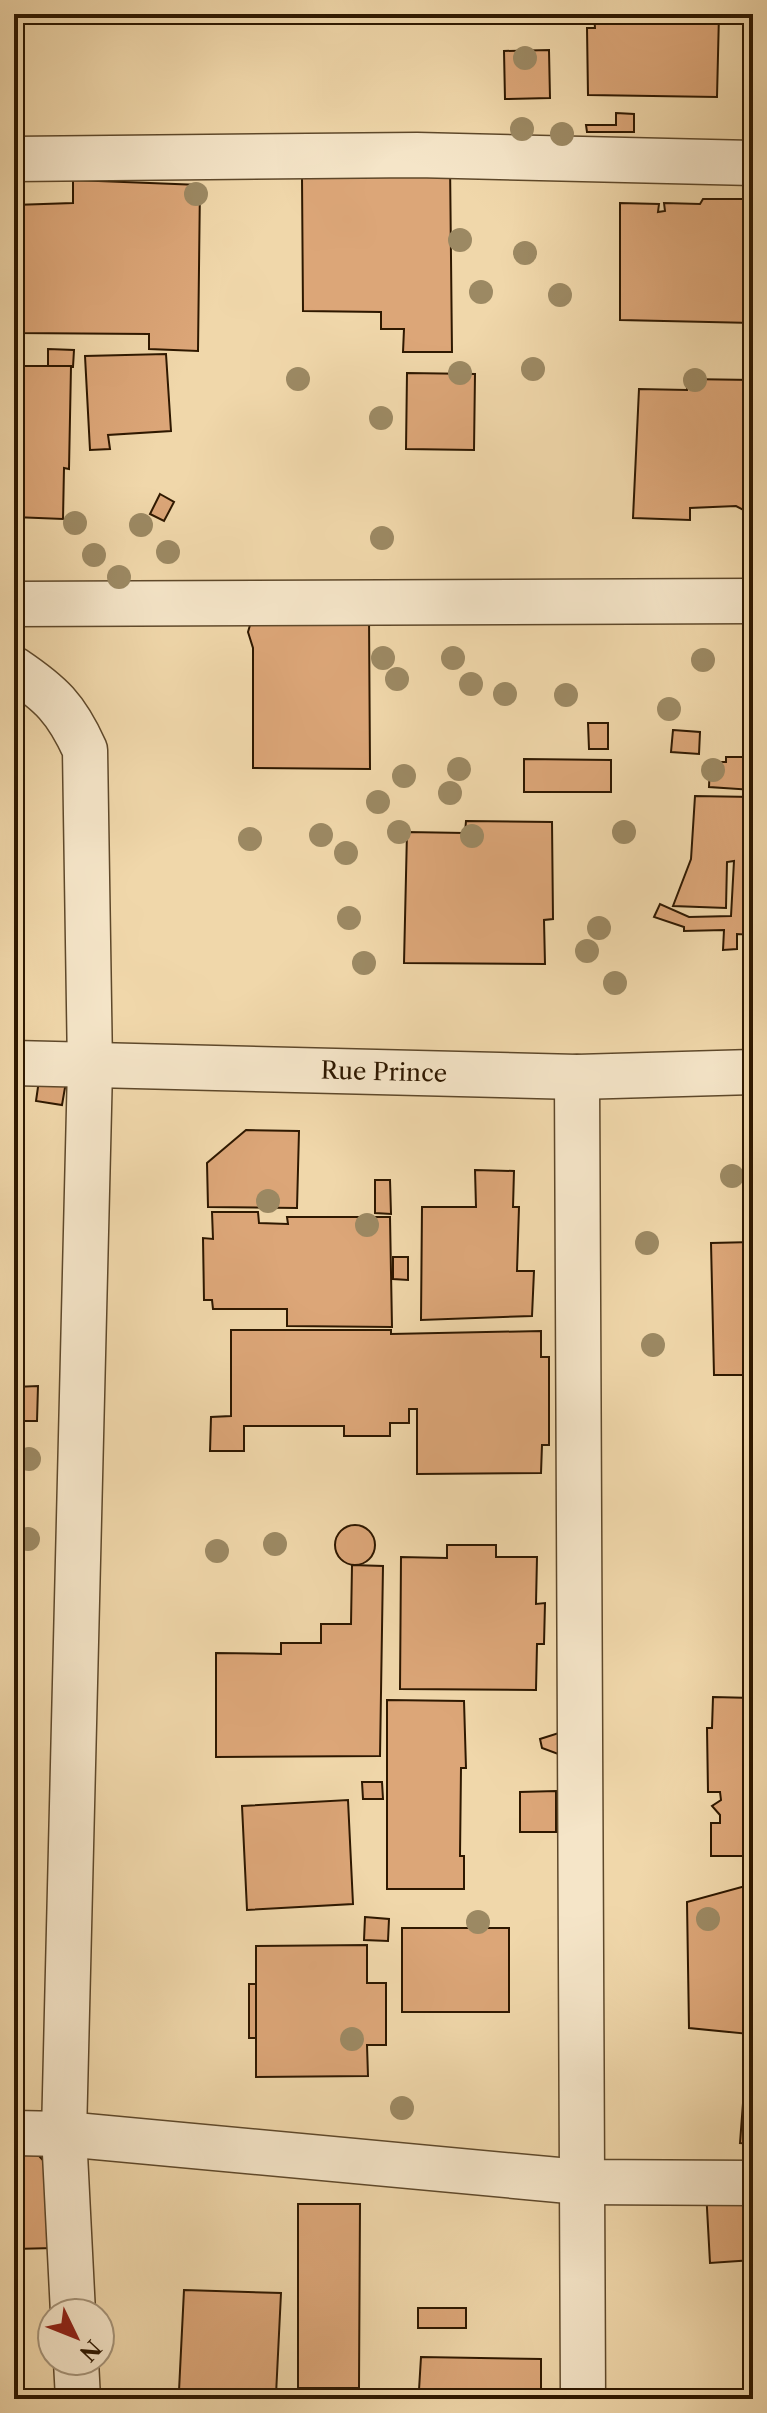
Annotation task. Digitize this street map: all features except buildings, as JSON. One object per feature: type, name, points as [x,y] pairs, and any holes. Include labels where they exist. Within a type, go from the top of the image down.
[{"type":"street","points":[[14,159],[417,155],[753,163]]},
{"type":"street","points":[[14,604],[753,601]]},
{"type":"street","points":[[14,669],[50,694],[71,718],[85,750],[90,1068],[64,2134],[72,2297]]},
{"type":"street","name":"Rue Prince","points":[[14,1063],[90,1068],[577,1077],[753,1072]]},
{"type":"street","points":[[577,1077],[583,2399]]},
{"type":"street","points":[[14,2133],[64,2134],[580,2182],[753,2183]]},
{"type":"street","points":[[77,2377],[78,2399]]}]
